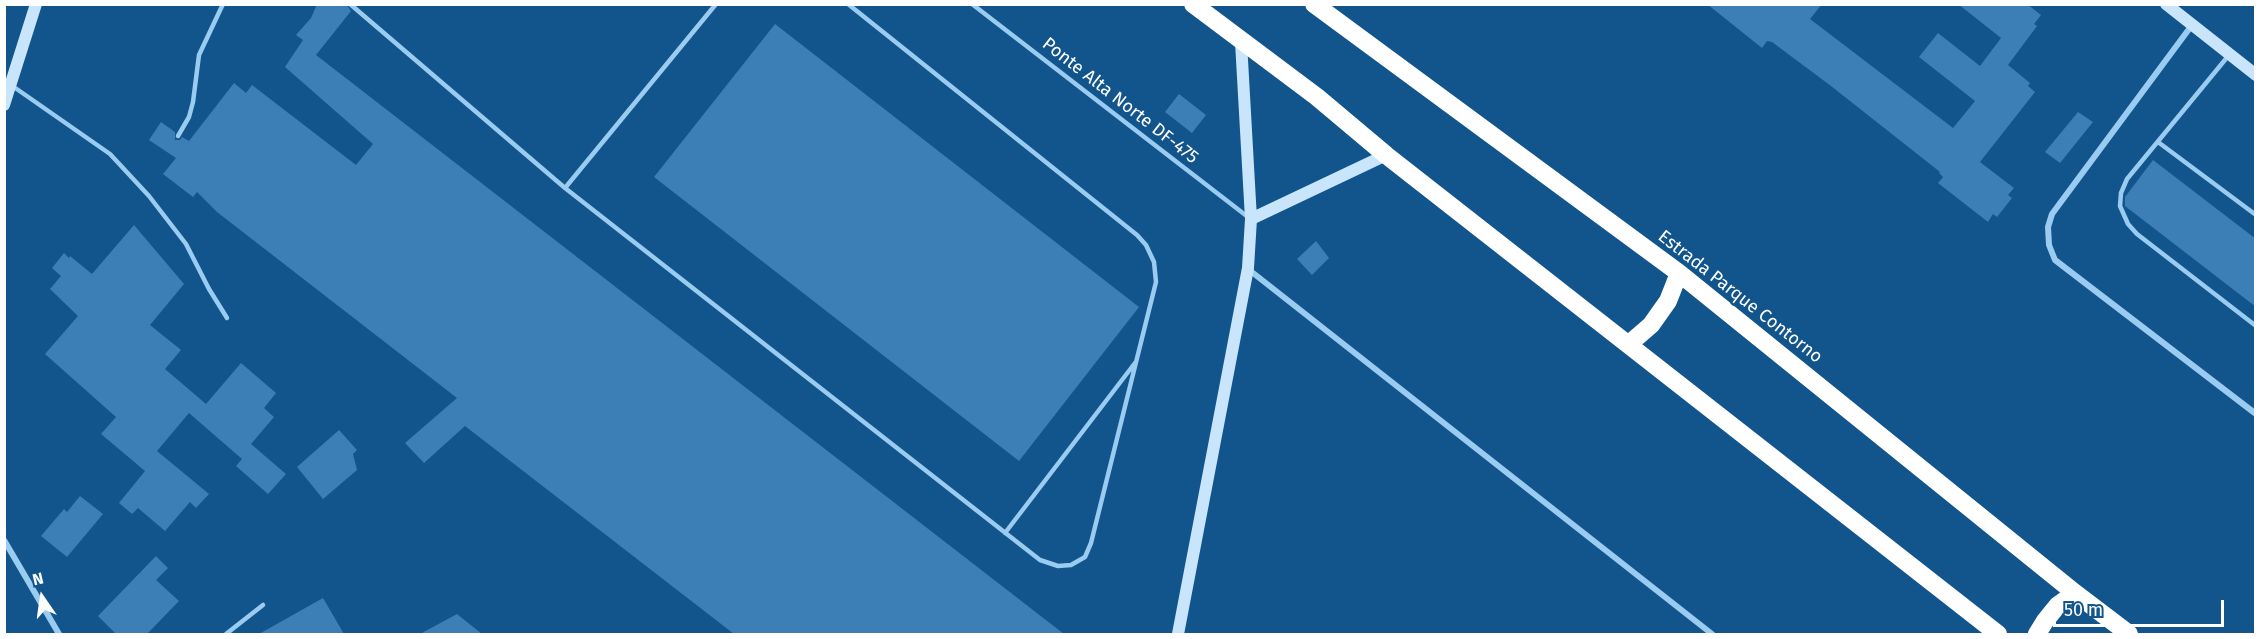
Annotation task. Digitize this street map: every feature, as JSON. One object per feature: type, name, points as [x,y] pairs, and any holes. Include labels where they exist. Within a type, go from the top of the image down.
[{"type":"highway","points":[[1193,4],[1317,97],[1386,155],[1998,634]]},
{"type":"highway","name":"Estrada Parque Contorno","points":[[1314,4],[1679,273],[2075,593],[2129,634]]},
{"type":"highway","points":[[1629,344],[1651,325],[1668,301],[1679,273]]},
{"type":"highway","points":[[2037,634],[2044,621],[2058,605],[2075,593]]},
{"type":"street","points":[[4,105],[36,4]]},
{"type":"street","points":[[2166,4],[2256,75]]},
{"type":"street","points":[[2192,25],[2052,214],[2048,227],[2049,245],[2055,260],[2256,414]]},
{"type":"street","points":[[1178,634],[1248,268],[1251,219],[1241,42]]},
{"type":"street","points":[[1251,219],[1386,155]]},
{"type":"street","points":[[1248,268],[1712,634]]},
{"type":"street","points":[[4,540],[59,634]]},
{"type":"lane","points":[[178,136],[189,117],[193,102],[199,55],[223,4]]},
{"type":"lane","points":[[350,4],[565,188],[1005,533],[1040,560],[1058,566],[1071,565],[1085,556],[1091,543],[1156,282],[1154,262],[1146,245],[1137,235],[848,4]]},
{"type":"lane","points":[[565,188],[716,4]]},
{"type":"lane","name":"Ponte Alta Norte DF-475","points":[[972,4],[1251,219]]},
{"type":"lane","points":[[2230,55],[2127,179],[2121,193],[2120,206],[2128,224],[2137,234],[2256,326]]},
{"type":"lane","points":[[11,85],[110,154],[149,196],[186,244],[227,318]]},
{"type":"lane","points":[[2158,142],[2256,215]]},
{"type":"lane","points":[[1005,533],[1137,361]]},
{"type":"lane","points":[[226,634],[263,605]]},
{"type":"building","points":[[317,4],[346,4],[351,11],[316,55],[1064,634],[734,634],[465,426],[424,463],[405,443],[457,398],[217,212],[197,192],[193,197],[163,174],[176,158],[149,140],[161,122],[175,132],[175,140],[180,140],[182,137],[189,141],[234,83],[246,93],[252,85],[356,165],[373,144],[285,67],[303,40],[296,35],[311,18]]},
{"type":"building","points":[[1707,4],[1822,4],[1810,19],[1953,128],[1975,101],[1919,57],[1938,33],[1980,66],[2001,38],[1958,4],[2027,4],[2041,15],[2034,24],[2037,26],[2008,65],[2030,83],[2028,86],[2035,92],[1980,162],[2014,188],[2008,195],[2012,198],[1997,217],[1993,214],[1988,222],[1938,183],[1943,177],[1940,172],[1831,86],[1772,42],[1767,41],[1762,48]]},
{"type":"building","points":[[775,24],[1139,307],[1019,461],[654,177]]},
{"type":"building","points":[[1179,94],[1206,115],[1192,133],[1165,112]]},
{"type":"building","points":[[2078,112],[2093,122],[2060,163],[2045,152]]},
{"type":"building","points":[[2153,160],[2256,239],[2256,307],[2125,206],[2125,197]]},
{"type":"building","points":[[134,225],[184,284],[150,325],[181,350],[165,369],[206,404],[241,363],[276,393],[264,408],[274,417],[251,444],[286,474],[268,494],[236,466],[242,459],[189,413],[157,451],[209,494],[196,508],[190,502],[165,531],[138,508],[132,514],[119,503],[145,471],[101,434],[116,417],[45,354],[78,316],[50,289],[61,276],[52,268],[64,253],[92,274]]},
{"type":"building","points":[[1316,241],[1329,258],[1312,275],[1297,259]]},
{"type":"building","points":[[339,430],[357,450],[353,454],[357,470],[323,499],[297,467]]},
{"type":"building","points":[[80,496],[103,514],[67,557],[41,536],[64,509],[67,512]]},
{"type":"building","points":[[156,556],[168,568],[156,580],[179,601],[147,634],[116,634],[98,616]]},
{"type":"building","points":[[323,598],[344,634],[259,634]]},
{"type":"building","points":[[457,614],[482,634],[420,634]]}]
